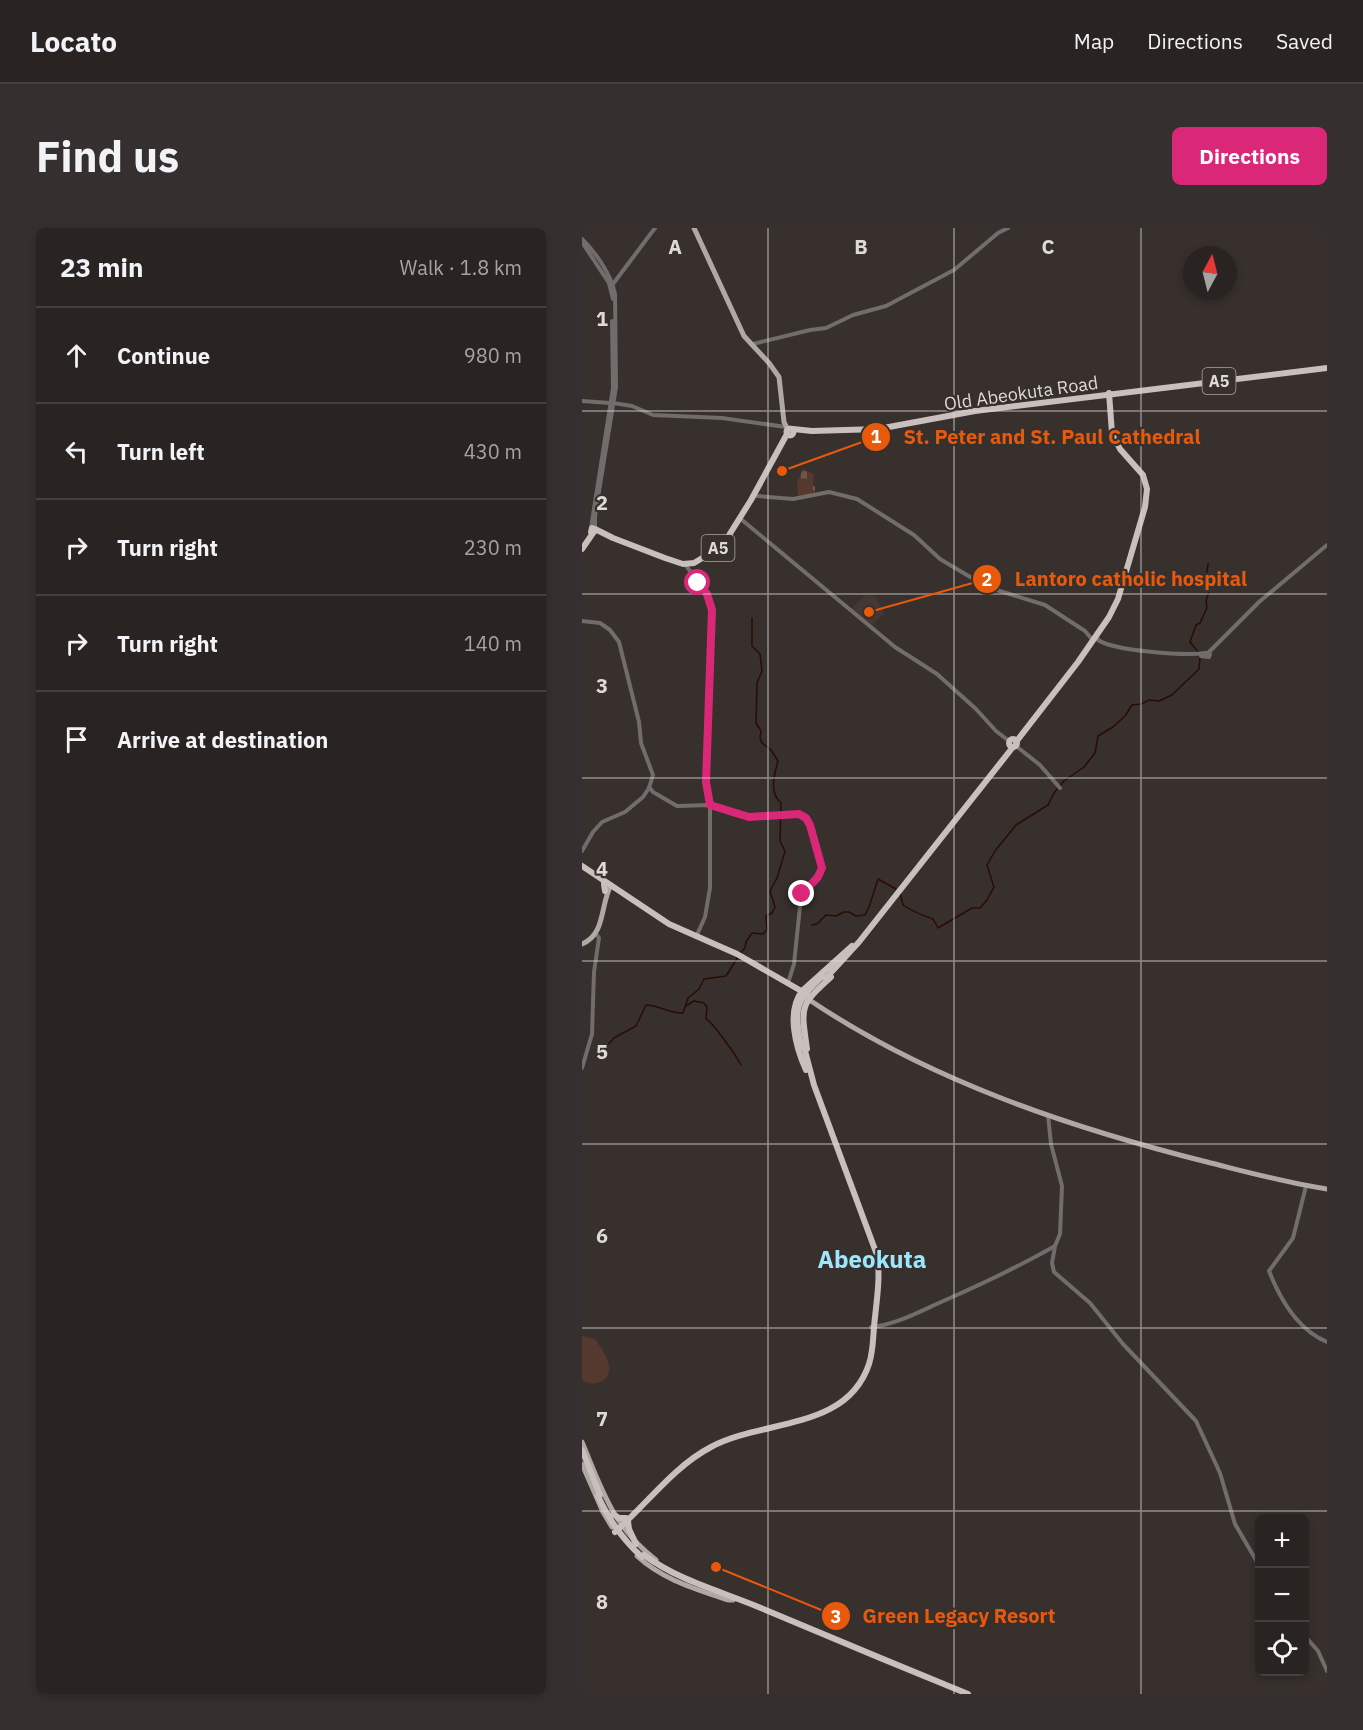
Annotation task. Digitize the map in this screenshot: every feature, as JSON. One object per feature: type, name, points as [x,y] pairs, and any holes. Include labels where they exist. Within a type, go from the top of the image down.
[{"type":"highway","name":"Old Abeokuta Road","points":[[790,431],[878,431],[962,415],[1327,368]]},
{"type":"highway","points":[[809,1075],[797,1012],[798,1004],[808,990],[824,977],[853,946],[898,891],[1028,724],[1112,606],[1145,507],[1147,489],[1141,471],[1120,449],[1114,439],[1108,395]]},
{"type":"highway","name":"A5","points":[[593,530],[688,567],[701,562],[722,548],[742,520],[757,496],[790,431]]},
{"type":"highway","name":"A5","points":[[665,559],[692,564],[723,544],[751,501],[790,431]]},
{"type":"highway","points":[[582,548],[593,530]]},
{"type":"highway","points":[[582,867],[608,887],[669,924],[698,936],[788,983],[798,993]]},
{"type":"highway","points":[[614,1530],[697,1453],[739,1436],[814,1416],[840,1404],[855,1389],[866,1372],[872,1353],[872,1326],[878,1268],[875,1249],[809,1075],[800,1058],[794,1025],[798,993],[853,946]]},
{"type":"highway","points":[[809,1075],[803,1009],[845,963],[853,946]]},
{"type":"highway","points":[[739,957],[798,993],[812,997]]},
{"type":"highway","points":[[582,1450],[599,1495]]},
{"type":"highway","points":[[582,1457],[599,1495],[618,1527],[643,1556],[659,1566],[687,1581],[968,1694]]},
{"type":"highway","points":[[613,1514],[627,1520]]},
{"type":"highway","points":[[627,1520],[636,1544]]},
{"type":"highway","points":[[734,1599],[963,1694]]},
{"type":"main road","points":[[695,228],[736,315],[753,344],[771,362],[780,376],[786,422],[790,431]]},
{"type":"main road","points":[[695,228],[744,336],[779,377],[790,431]]},
{"type":"main road","points":[[582,943],[596,934],[608,887]]},
{"type":"main road","points":[[582,943],[596,930],[608,887]]},
{"type":"main road","points":[[812,997],[893,1050],[1048,1115],[1172,1154],[1306,1186],[1327,1188]]},
{"type":"main road","points":[[968,1083],[1113,1136],[1187,1156],[1327,1188]]},
{"type":"main road","points":[[582,1442],[613,1514],[636,1544],[670,1568],[733,1594],[734,1599],[728,1600],[666,1577],[640,1559],[614,1530],[603,1512],[582,1464]]},
{"type":"street","points":[[613,284],[655,228]]},
{"type":"street","points":[[753,344],[826,328],[853,315],[886,306],[954,270],[998,233],[1008,228]]},
{"type":"street","points":[[582,240],[613,284],[615,294],[616,377],[593,530]]},
{"type":"street","points":[[602,268],[613,298],[612,403]]},
{"type":"street","points":[[582,401],[632,405],[653,415],[729,419],[790,431]]},
{"type":"street","points":[[757,496],[793,499],[828,492],[857,499],[914,535],[937,558],[982,584],[1045,605],[1101,643],[1123,648],[1203,654]]},
{"type":"street","points":[[742,520],[894,646],[937,674],[996,730],[1040,765],[1059,787]]},
{"type":"street","points":[[1092,636],[1125,650],[1203,654],[1327,546]]},
{"type":"street","points":[[688,567],[707,594],[712,610],[706,782],[711,806],[710,898],[698,936]]},
{"type":"street","points":[[582,621],[600,622],[613,633],[620,645],[639,722],[641,743],[652,773],[648,789],[625,812],[602,822],[582,851]]},
{"type":"street","points":[[648,789],[674,805],[711,806],[749,817],[801,814],[808,820],[822,868],[818,877],[802,894],[794,964],[788,983]]},
{"type":"street","points":[[583,1067],[592,1032],[594,972],[599,938],[596,934]]},
{"type":"street","points":[[1048,1115],[1051,1144],[1062,1186],[1060,1234],[1054,1248],[1052,1263],[1054,1272],[1090,1303],[1123,1344],[1196,1421],[1220,1473],[1235,1524],[1255,1558]]},
{"type":"street","points":[[1306,1186],[1293,1238],[1269,1271],[1283,1299],[1305,1329],[1327,1342]]},
{"type":"street","points":[[872,1326],[892,1322],[996,1277],[1054,1248]]},
{"type":"street","points":[[1309,1640],[1318,1651],[1327,1671]]},
{"type":"shaded area","points":[[865,595],[876,597],[885,615],[871,626],[851,609]]},
{"type":"green space","points":[[803,469],[814,474],[815,493],[798,496],[797,482]]},
{"type":"green space","points":[[582,1336],[595,1339],[607,1359],[609,1372],[601,1382],[592,1383],[582,1380]]},
{"type":"waterway","points":[[1199,653],[1190,642],[1196,625],[1200,623],[1207,608],[1208,564]]},
{"type":"waterway","points":[[741,952],[752,933],[763,934],[767,930],[766,916],[772,913],[775,907],[770,891],[777,878],[785,851],[780,841],[781,803],[774,789],[778,761],[771,750],[762,743],[761,731],[756,723],[757,683],[762,671],[760,654],[752,646],[752,618]]},
{"type":"waterway","points":[[900,893],[903,905],[933,919],[938,928],[972,908],[980,908],[994,887],[987,865],[1016,825],[1048,805],[1064,781],[1084,767],[1095,753],[1098,736],[1113,727],[1125,716],[1132,705],[1149,700],[1159,701],[1172,695],[1199,669],[1200,658]]},
{"type":"waterway","points":[[812,925],[817,924],[826,915],[836,916],[844,912],[856,916],[865,915],[878,879],[896,889]]},
{"type":"waterway","points":[[604,1049],[614,1038],[636,1026],[646,1005],[683,1013],[688,998],[699,989],[704,979],[726,976],[738,957]]},
{"type":"waterway","points":[[686,1006],[694,1001],[704,1003],[707,1007],[706,1019],[719,1032],[741,1065]]},
{"type":"place","name":"St. Peter and St. Paul Cathedral","points":[[782,471]]},
{"type":"place","name":"Lantoro catholic hospital","points":[[869,612]]},
{"type":"place","name":"Green Legacy Resort","points":[[716,1567]]},
{"type":"district","name":"Abeokuta","points":[[872,1259]]},
{"type":"route","points":[[698,583],[707,594],[712,610],[706,782],[710,805],[733,814],[749,817],[803,815],[810,825],[822,868],[818,877],[802,894]]}]
